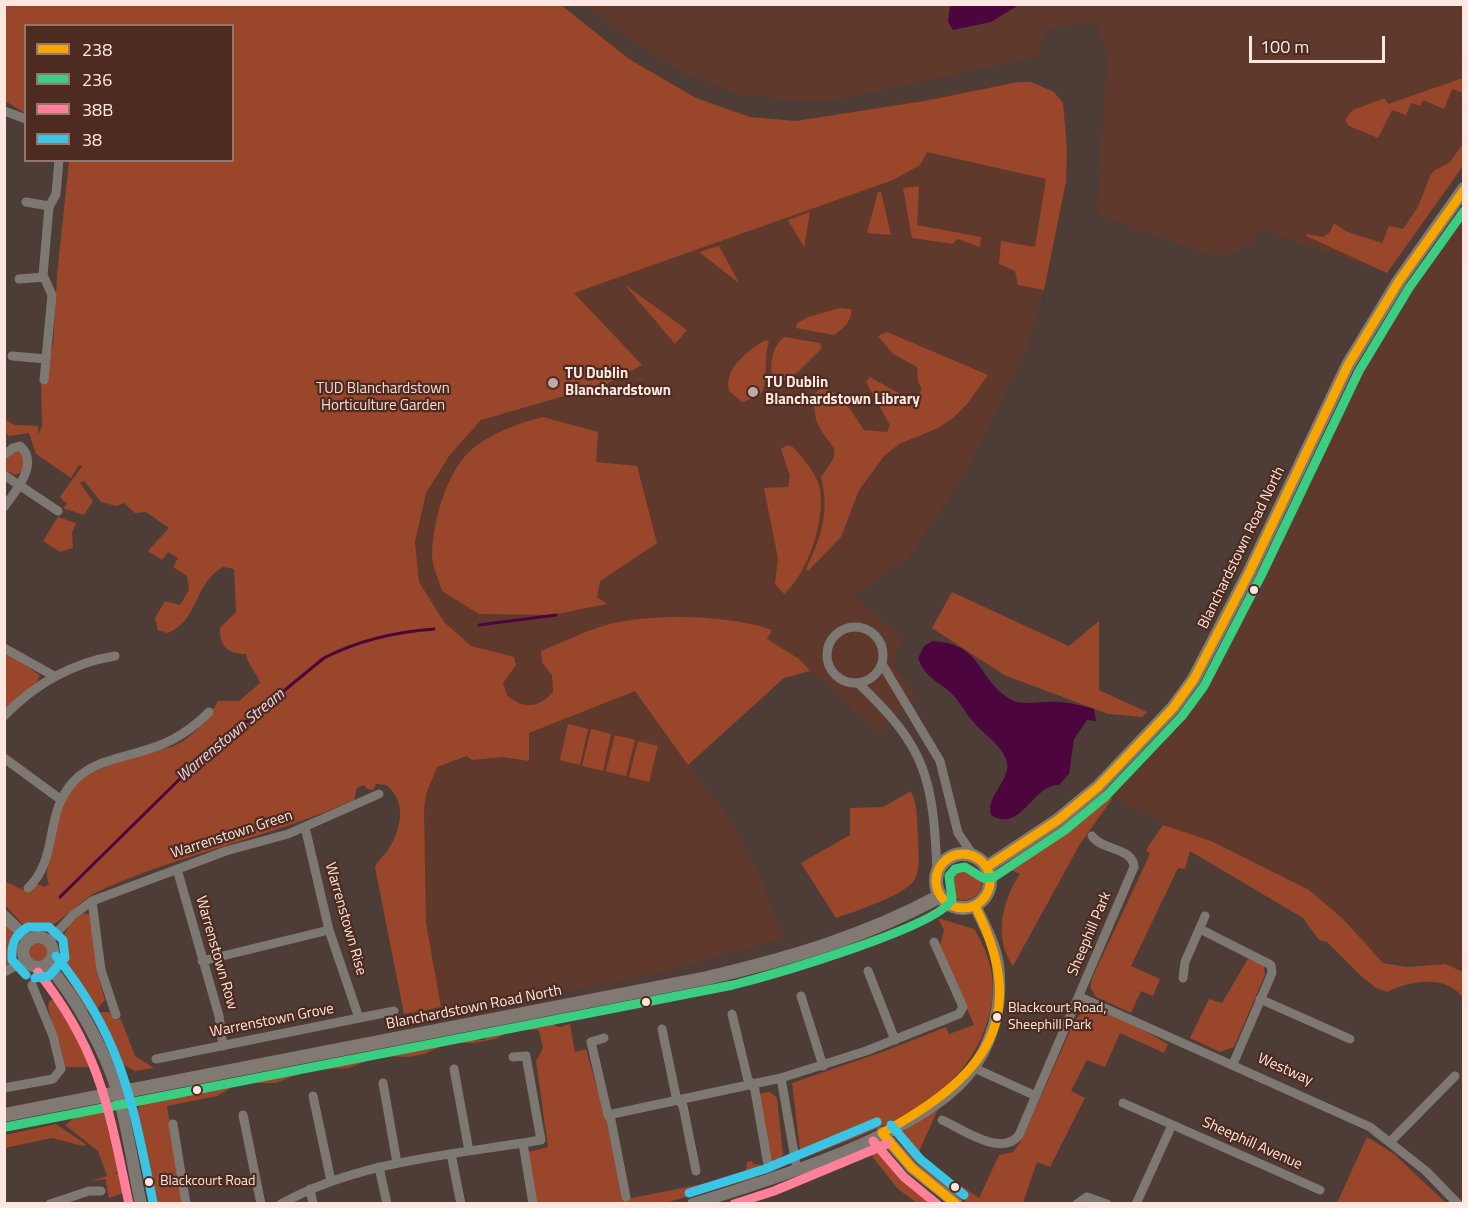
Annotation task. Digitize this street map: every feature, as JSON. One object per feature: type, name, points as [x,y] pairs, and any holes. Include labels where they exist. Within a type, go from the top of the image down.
[{"type":"main road","name":"Blanchardstown Road North","points":[[987,867],[1058,820],[1098,787],[1173,708],[1194,679],[1250,571],[1348,365],[1399,281],[1464,189]]},
{"type":"main road","points":[[964,854],[973,855],[987,867],[990,885],[987,894],[975,906],[955,908],[940,896],[935,879],[938,870],[948,858],[964,854]]},
{"type":"main road","name":"Blanchardstown Road North","points":[[4,1115],[645,992],[767,964],[859,934],[940,896]]},
{"type":"street","points":[[4,111],[24,118]]},
{"type":"street","points":[[45,380],[52,295],[44,277],[49,206],[56,194],[59,162]]},
{"type":"street","points":[[26,202],[49,206]]},
{"type":"street","points":[[19,279],[44,277]]},
{"type":"street","points":[[12,356],[46,359]]},
{"type":"street","points":[[4,455],[12,448],[20,446],[28,456],[29,463],[20,485],[4,507]]},
{"type":"street","points":[[4,475],[58,511]]},
{"type":"street","points":[[882,664],[870,679],[858,683],[844,681],[831,669],[827,651],[836,635],[850,628],[867,630],[879,642],[882,650],[882,664],[929,738],[940,761],[958,833],[973,855]]},
{"type":"street","points":[[4,648],[54,676]]},
{"type":"street","points":[[4,716],[54,676],[96,660],[114,656]]},
{"type":"street","points":[[858,683],[885,708],[904,731],[921,761],[933,799],[938,870]]},
{"type":"street","points":[[28,888],[46,865],[54,817],[60,799],[85,772],[110,760],[169,742],[185,733],[209,712]]},
{"type":"street","points":[[4,758],[60,799]]},
{"type":"street","name":"Warrenstown Green","points":[[49,941],[73,915],[92,901],[177,869],[305,827],[379,794]]},
{"type":"street","name":"Warrenstown Rise","points":[[305,827],[329,930],[359,1018]]},
{"type":"street","name":"Sheephill Park","points":[[942,1120],[998,1145],[1006,1145],[1019,1135],[1134,867],[1132,858],[1127,854],[1099,843],[1092,836]]},
{"type":"street","name":"Warrenstown Row","points":[[177,869],[219,1016],[223,1046]]},
{"type":"street","points":[[92,901],[101,970],[116,1015]]},
{"type":"street","points":[[693,1203],[796,1170],[882,1133],[938,1101],[974,1068],[992,1032],[1000,990],[996,954],[975,906]]},
{"type":"street","points":[[4,916],[29,940]]},
{"type":"street","points":[[1183,978],[1185,962],[1205,916]]},
{"type":"street","points":[[1200,929],[1271,965],[1272,973],[1233,1064]]},
{"type":"street","points":[[202,961],[329,930]]},
{"type":"street","points":[[41,937],[49,941],[53,956],[47,964],[34,966],[26,961],[23,952],[29,940],[41,937]]},
{"type":"street","points":[[608,1115],[753,1085],[823,1066],[896,1041],[959,1014],[963,1007],[934,942]]},
{"type":"street","points":[[4,972],[26,961]]},
{"type":"street","points":[[47,964],[60,979],[84,1018],[118,1094],[141,1203]]},
{"type":"street","points":[[868,971],[896,1041]]},
{"type":"street","points":[[4,1088],[53,1079],[61,1069],[52,1036],[33,985]]},
{"type":"street","points":[[801,996],[823,1066]]},
{"type":"street","name":"Westway","points":[[1080,997],[1370,1126],[1459,1199]]},
{"type":"street","points":[[1260,999],[1350,1039]]},
{"type":"street","name":"Warrenstown Grove","points":[[156,1059],[394,1011]]},
{"type":"street","points":[[732,1014],[748,1080],[753,1085],[768,1165]]},
{"type":"street","points":[[662,1029],[676,1096],[681,1101],[696,1171]]},
{"type":"street","points":[[604,1038],[591,1042],[611,1120],[626,1197]]},
{"type":"street","points":[[281,1203],[331,1181],[379,1167],[541,1140],[526,1056],[513,1057]]},
{"type":"street","points":[[974,1068],[1036,1096]]},
{"type":"street","points":[[454,1069],[469,1151]]},
{"type":"street","points":[[1391,1141],[1455,1076]]},
{"type":"street","points":[[781,1078],[796,1170]]},
{"type":"street","points":[[383,1083],[397,1163]]},
{"type":"street","points":[[313,1096],[331,1181]]},
{"type":"street","name":"Sheephill Avenue","points":[[1123,1103],[1320,1190]]},
{"type":"street","points":[[243,1115],[261,1203]]},
{"type":"street","points":[[172,1124],[186,1203]]},
{"type":"street","points":[[1136,1203],[1172,1125]]},
{"type":"street","points":[[882,1133],[912,1168],[957,1203]]},
{"type":"street","points":[[523,1143],[533,1203]]},
{"type":"street","points":[[452,1154],[461,1203]]},
{"type":"street","points":[[379,1167],[387,1203]]},
{"type":"street","points":[[310,1189],[313,1203]]},
{"type":"street","points":[[50,1203],[89,1191],[101,1191]]},
{"type":"street","points":[[1077,1203],[1087,1197],[1107,1203]]},
{"type":"shaded area","points":[[950,4],[1019,5],[991,22],[953,30],[948,22]]},
{"type":"shaded area","name":"TU Dublin Blanchardstown","points":[[561,5],[629,59],[696,98],[750,117],[796,121],[1018,82],[1038,84],[1054,92],[1063,103],[1066,182],[1044,290],[1025,353],[967,471],[909,557],[854,595],[902,639],[896,650],[894,665],[916,697],[880,733],[810,671],[784,678],[688,765],[726,813],[756,867],[783,938],[663,972],[410,1022],[381,875],[432,770],[511,740],[71,162],[234,162],[234,26]]},
{"type":"shaded area","points":[[587,5],[1463,5],[1463,166],[1387,273],[1259,229],[1252,243],[1230,255],[1208,255],[1097,214],[1107,57],[1097,23],[1055,27],[1048,30],[1040,42],[1041,56],[834,100],[795,101],[739,94],[687,75],[638,45]]},
{"type":"shaded area","points":[[1463,208],[1463,969],[1383,961],[1357,940],[1209,847],[1109,795],[1188,715],[1273,558],[1337,416],[1441,234]]},
{"type":"shaded area","points":[[933,641],[962,649],[971,656],[992,683],[1012,700],[1028,703],[1062,702],[1094,709],[1096,721],[1087,720],[1074,739],[1069,774],[1059,785],[1042,792],[1019,814],[1011,818],[1001,819],[991,815],[990,808],[1006,773],[1006,759],[996,744],[975,724],[953,695],[930,677],[920,664],[918,658],[924,646]]},
{"type":"green space","name":"TUD Blanchardstown Horticulture Garden","points":[[5,5],[561,5],[629,59],[696,98],[750,117],[796,121],[925,101],[1018,82],[1031,82],[1054,92],[1063,103],[1067,148],[1066,182],[1044,290],[1018,285],[1015,271],[999,264],[1001,241],[1035,247],[1046,179],[927,152],[920,165],[893,180],[574,293],[642,365],[606,384],[481,420],[449,456],[426,493],[415,542],[419,582],[444,622],[471,646],[514,657],[516,665],[503,683],[507,696],[525,705],[542,702],[553,692],[552,675],[542,663],[541,651],[584,633],[628,620],[691,617],[755,625],[772,630],[767,639],[799,659],[810,671],[784,678],[688,765],[635,691],[529,733],[529,761],[503,757],[472,760],[467,756],[437,767],[426,794],[424,810],[426,923],[441,1007],[404,1014],[375,867],[392,843],[399,826],[400,808],[393,792],[386,785],[376,784],[373,790],[367,789],[364,785],[357,788],[354,800],[323,813],[160,867],[97,892],[56,923],[41,931],[26,928],[5,905],[4,881],[28,892],[37,884],[45,887],[49,884],[47,869],[57,821],[72,789],[83,779],[112,764],[178,744],[201,725],[218,701],[239,701],[260,683],[246,654],[230,651],[221,640],[220,628],[236,612],[234,569],[223,567],[214,574],[201,591],[186,619],[178,627],[168,633],[158,630],[155,618],[165,601],[180,605],[189,590],[187,576],[173,567],[178,558],[168,552],[162,560],[148,551],[169,528],[146,512],[135,513],[124,503],[116,506],[101,502],[84,481],[80,483],[93,501],[84,515],[63,508],[67,504],[60,497],[82,466],[79,465],[71,478],[36,454],[29,433],[9,436],[6,433],[6,420],[15,425],[38,426],[38,435],[42,426],[41,384],[53,345],[57,275],[69,162],[234,162],[234,24],[24,24],[24,112],[5,101]]},
{"type":"green space","points":[[1463,78],[1463,93],[1452,89],[1444,109],[1423,100],[1420,106],[1411,103],[1406,115],[1392,110],[1378,138],[1349,126],[1345,120],[1353,110],[1385,98],[1388,104]]},
{"type":"green space","points":[[1463,144],[1463,166],[1387,273],[1306,236],[1307,234],[1323,237],[1330,232],[1334,223],[1345,231],[1382,243],[1389,226],[1403,229],[1418,207],[1430,176],[1435,170],[1449,163]]},
{"type":"green space","points":[[919,186],[917,225],[981,237],[980,247],[957,239],[953,244],[912,238],[903,188]]},
{"type":"green space","points":[[878,192],[881,192],[891,235],[867,233]]},
{"type":"green space","points":[[810,212],[804,247],[788,220]]},
{"type":"green space","points":[[719,246],[739,283],[699,252]]},
{"type":"green space","points":[[625,285],[687,330],[675,344]]},
{"type":"green space","points":[[840,308],[851,309],[851,313],[844,327],[834,335],[796,328],[797,323],[808,317]]},
{"type":"green space","points":[[887,332],[988,375],[967,404],[953,418],[938,428],[899,444],[884,456],[859,490],[841,537],[808,571],[806,569],[820,535],[824,513],[824,490],[821,477],[835,453],[817,422],[814,405],[806,402],[822,387],[841,396],[864,430],[887,432],[890,425],[866,382],[870,377],[909,399],[918,396],[922,389],[918,382],[917,367],[893,354],[878,336]]},
{"type":"green space","points":[[784,337],[820,343],[822,348],[799,371],[780,384],[774,383],[772,364],[776,346]]},
{"type":"green space","points":[[766,340],[769,342],[763,390],[756,397],[742,402],[729,391],[730,375],[745,354]]},
{"type":"green space","points":[[543,417],[598,432],[596,462],[637,466],[657,543],[600,581],[597,597],[607,604],[552,615],[479,614],[442,591],[432,555],[439,511],[450,481],[466,455],[476,446],[508,428]]},
{"type":"green space","points":[[787,445],[793,447],[811,470],[819,485],[821,498],[814,544],[801,573],[784,594],[775,584],[778,558],[764,488],[788,487],[790,476],[781,449]]},
{"type":"green space","points":[[19,449],[27,458],[22,472],[15,475],[5,470],[5,466],[8,457]]},
{"type":"green space","points":[[58,517],[76,523],[72,533],[73,548],[60,552],[43,541]]},
{"type":"green space","points":[[952,592],[1069,646],[1099,621],[1099,690],[1147,712],[1142,717],[1108,714],[1004,675],[932,628]]},
{"type":"green space","points":[[5,652],[40,675],[37,682],[5,709]]},
{"type":"green space","points":[[568,724],[588,729],[580,765],[560,760]]},
{"type":"green space","points":[[591,729],[611,734],[603,771],[582,766]]},
{"type":"green space","points":[[615,735],[635,740],[626,776],[606,771]]},
{"type":"green space","points":[[638,741],[658,746],[649,782],[629,777]]},
{"type":"green space","points":[[911,791],[916,808],[919,864],[915,879],[891,897],[836,918],[801,863],[850,835],[850,808],[883,807]]},
{"type":"green space","points":[[1102,791],[1112,799],[1080,844],[1013,966],[1003,944],[1002,920],[1008,896],[1020,874],[1004,867],[1013,857]]},
{"type":"green space","points":[[1163,825],[1211,841],[1309,890],[1343,919],[1383,963],[1407,967],[1445,964],[1463,972],[1463,998],[1456,990],[1438,983],[1417,983],[1387,992],[1376,988],[1327,942],[1319,940],[1303,918],[1190,851],[1185,869],[1178,868],[1131,966],[1160,979],[1153,996],[1141,991],[1131,1013],[1096,997],[1090,987],[1093,976],[1150,854],[1146,850]]},
{"type":"green space","points":[[964,864],[977,869],[982,882],[977,895],[964,900],[951,895],[946,882],[951,869]]},
{"type":"green space","points":[[82,913],[89,914],[93,922],[97,973],[105,1000],[98,1008],[99,1012],[109,1012],[115,1020],[121,1019],[135,1056],[154,1068],[135,1071],[124,1065],[95,1014],[86,1010],[62,969],[59,945],[69,925]]},
{"type":"green space","points":[[938,918],[974,929],[989,960],[993,982],[992,1004],[977,1046],[960,1071],[939,1092],[915,1109],[888,1124],[801,1159],[792,1083],[946,1027],[949,1034],[974,1025],[940,947],[944,930]]},
{"type":"green space","points":[[4,924],[16,941],[18,952],[11,963],[4,968]]},
{"type":"green space","points":[[38,941],[45,944],[48,951],[45,958],[38,961],[31,958],[28,951],[31,944]]},
{"type":"green space","points":[[1249,957],[1264,966],[1265,975],[1234,1047],[1220,1052],[1190,1038],[1209,999],[1222,1003]]},
{"type":"green space","points":[[57,998],[92,1067],[65,1067],[48,1008],[49,1001]]},
{"type":"green space","points":[[1086,1006],[1130,1023],[1168,1044],[1164,1053],[1120,1033],[1105,1067],[1087,1060],[1071,1091],[1085,1098],[1050,1167],[1037,1162],[1023,1203],[983,1205],[971,1203],[953,1194],[918,1165],[899,1138],[902,1132],[938,1109],[917,1156],[979,1198],[999,1155],[1013,1152],[1021,1141],[1074,1022]]},
{"type":"green space","points":[[548,1023],[559,1027],[570,1024],[575,1052],[586,1049],[608,1127],[622,1200],[737,1177],[755,1175],[755,1178],[665,1203],[537,1203],[528,1152],[548,1147],[536,1061],[543,1048],[539,1030],[515,1029],[495,1039],[474,1043],[449,1043],[424,1054],[408,1057],[379,1056],[349,1068],[310,1070],[275,1083],[242,1083],[379,1054],[466,1039],[483,1040],[500,1031]]},
{"type":"green space","points":[[239,1084],[217,1096],[167,1106],[183,1203],[153,1203],[133,1113],[142,1104]]},
{"type":"green space","points":[[770,1092],[777,1098],[783,1154],[777,1164],[772,1166],[758,1094]]},
{"type":"green space","points":[[105,1110],[110,1112],[123,1170],[111,1175],[122,1172],[127,1192],[109,1198],[105,1179],[91,1181],[107,1176],[98,1151],[65,1125],[80,1114]]},
{"type":"green space","points":[[56,1124],[87,1145],[82,1146],[52,1138],[5,1148],[5,1135]]},
{"type":"green space","points":[[1367,1137],[1394,1154],[1446,1203],[1337,1203]]},
{"type":"green space","points":[[875,1147],[883,1149],[903,1174],[937,1203],[917,1203],[898,1189],[867,1150]]},
{"type":"green space","points":[[752,1161],[753,1164],[763,1165],[764,1169],[746,1174],[747,1162]]},
{"type":"waterway","name":"Warrenstown Stream","points":[[479,625],[556,615]]},
{"type":"waterway","name":"Warrenstown Stream","points":[[60,897],[198,761],[324,658],[350,646],[377,638],[434,629]]},
{"type":"transit line","name":"238","points":[[987,867],[1058,820],[1098,787],[1173,708],[1194,679],[1250,571],[1348,365],[1399,281],[1464,190]]},
{"type":"transit line","name":"236","points":[[6,1127],[733,985],[851,949],[918,923],[941,910],[952,899],[949,876],[955,869],[965,867],[983,878],[994,877],[1065,830],[1106,796],[1182,716],[1204,686],[1261,576],[1359,371],[1409,288],[1464,211]]},
{"type":"transit line","name":"238","points":[[958,854],[968,854],[978,858],[986,866],[990,881],[986,896],[978,904],[968,908],[958,908],[948,904],[940,896],[936,886],[936,876],[940,866],[948,858],[958,854]]},
{"type":"transit line","name":"238","points":[[882,1133],[947,1090],[971,1067],[988,1042],[998,1014],[999,982],[992,947],[975,906]]},
{"type":"transit line","name":"38","points":[[26,975],[12,960],[14,941],[19,933],[28,927],[49,927],[63,940],[65,958],[49,976],[35,978]]},
{"type":"transit line","name":"38","points":[[56,956],[79,986],[111,1044],[131,1102],[153,1202]]},
{"type":"transit line","name":"38B","points":[[38,972],[59,1000],[89,1055],[108,1109],[129,1204]]},
{"type":"transit line","name":"38","points":[[689,1193],[765,1169],[877,1122]]},
{"type":"transit line","name":"38","points":[[891,1125],[920,1159],[964,1195]]},
{"type":"transit line","name":"238","points":[[882,1133],[912,1168],[956,1204]]},
{"type":"transit line","name":"38B","points":[[873,1141],[904,1177],[937,1204]]},
{"type":"transit line","name":"38B","points":[[734,1204],[774,1191],[887,1144]]},
{"type":"place","name":"TU Dublin Blanchardstown","points":[[553,383]]},
{"type":"place","name":"TU Dublin Blanchardstown Library","points":[[753,392]]},
{"type":"place","name":"Blackcourt Road, Sheephill Park","points":[[997,1017]]},
{"type":"place","name":"Blackcourt Road","points":[[149,1182]]}]
